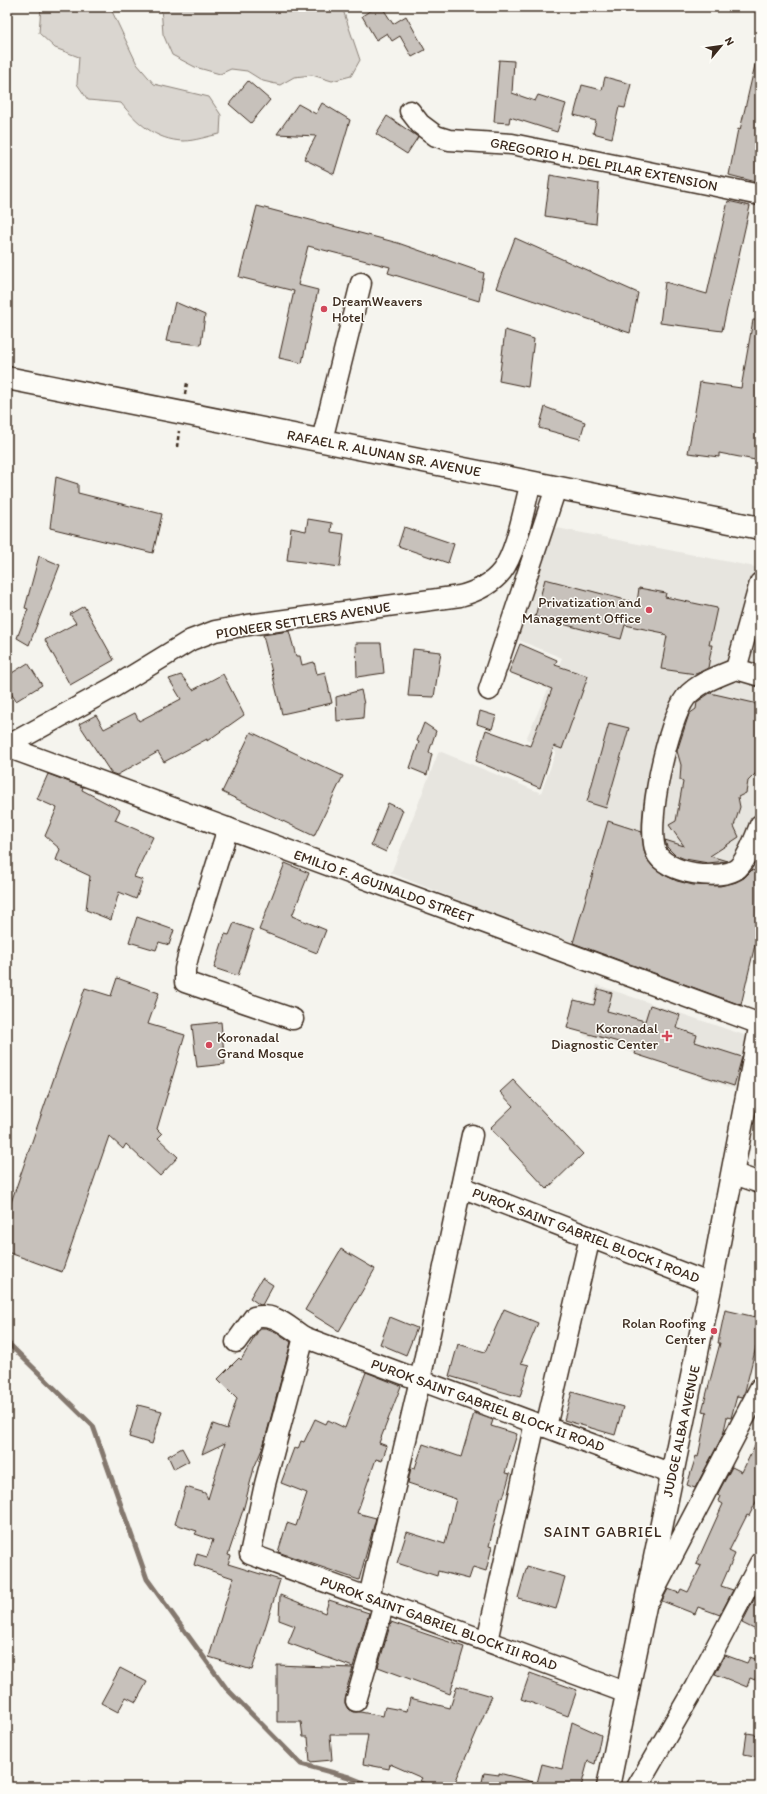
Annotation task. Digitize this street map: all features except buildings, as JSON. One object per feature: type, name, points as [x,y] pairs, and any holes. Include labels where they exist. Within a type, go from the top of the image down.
[{"type":"main road","name":"RAFAEL R. ALUNAN SR. AVENUE","points":[[7,378],[760,528]]},
{"type":"main road","name":"JUDGE ALBA AVENUE","points":[[608,1787],[711,1284],[760,1028]]},
{"type":"street","name":"GREGORIO H. DEL PILAR EXTENSION","points":[[410,111],[420,124],[436,136],[449,140],[512,144],[760,194]]},
{"type":"street","points":[[322,440],[361,283]]},
{"type":"street","name":"PIONEER SETTLERS AVENUE","points":[[7,747],[114,688],[191,640],[216,631],[248,625],[460,596],[476,592],[488,584],[501,572],[510,558],[531,482]]},
{"type":"street","points":[[489,690],[556,488]]},
{"type":"street","points":[[736,669],[760,583]]},
{"type":"street","points":[[760,676],[736,669],[708,681],[687,696],[679,708],[665,752],[655,797],[653,842],[656,853],[665,863],[696,874],[729,873],[738,867],[746,856],[760,825]]},
{"type":"street","name":"EMILIO F. AGUINALDO STREET","points":[[7,747],[760,1024]]},
{"type":"street","points":[[228,828],[184,969],[185,982],[293,1019]]},
{"type":"street","points":[[356,1701],[420,1380],[472,1135]]},
{"type":"street","points":[[732,1173],[760,1183]]},
{"type":"street","name":"PUROK SAINT GABRIEL BLOCK I ROAD","points":[[461,1187],[711,1284]]},
{"type":"street","points":[[487,1641],[540,1425],[590,1237]]},
{"type":"street","name":"PUROK SAINT GABRIEL BLOCK II ROAD","points":[[236,1342],[246,1326],[254,1317],[265,1314],[277,1319],[304,1337],[672,1474]]},
{"type":"street","name":"PUROK SAINT GABRIEL BLOCK III ROAD","points":[[304,1337],[265,1484],[250,1554],[627,1693]]},
{"type":"street","points":[[644,1611],[760,1388]]},
{"type":"street","points":[[637,1787],[695,1687],[760,1563]]},
{"type":"shaded area","points":[[41,7],[110,7],[137,64],[154,84],[209,97],[221,115],[220,134],[188,141],[173,140],[156,134],[148,129],[141,124],[121,103],[88,100],[77,84],[79,57],[55,48],[39,33]]},
{"type":"shaded area","points":[[161,7],[342,7],[360,60],[351,76],[332,81],[312,75],[294,77],[280,85],[263,81],[247,71],[231,69],[220,74],[195,67],[172,55],[163,34]]},
{"type":"shaded area","points":[[552,527],[760,568],[760,923],[740,1010],[572,946],[391,873],[439,751],[541,793],[556,752],[526,739],[562,658],[514,638]]},
{"type":"shaded area","name":"Koronadal Diagnostic Center","points":[[597,985],[750,1037],[735,1089],[583,1035]]},
{"type":"waterway","points":[[7,1342],[93,1426],[147,1579],[226,1688],[301,1764],[349,1777],[374,1787]]},
{"type":"place","name":"DreamWeavers Hotel","points":[[324,309]]},
{"type":"place","name":"Privatization and Management Office","points":[[649,610]]},
{"type":"place","name":"Koronadal Diagnostic Center","points":[[667,1036]]},
{"type":"place","name":"Koronadal Grand Mosque","points":[[209,1045]]},
{"type":"place","name":"Rolan Roofing Center","points":[[714,1331]]},
{"type":"district","name":"SAINT GABRIEL","points":[[603,1532]]}]
